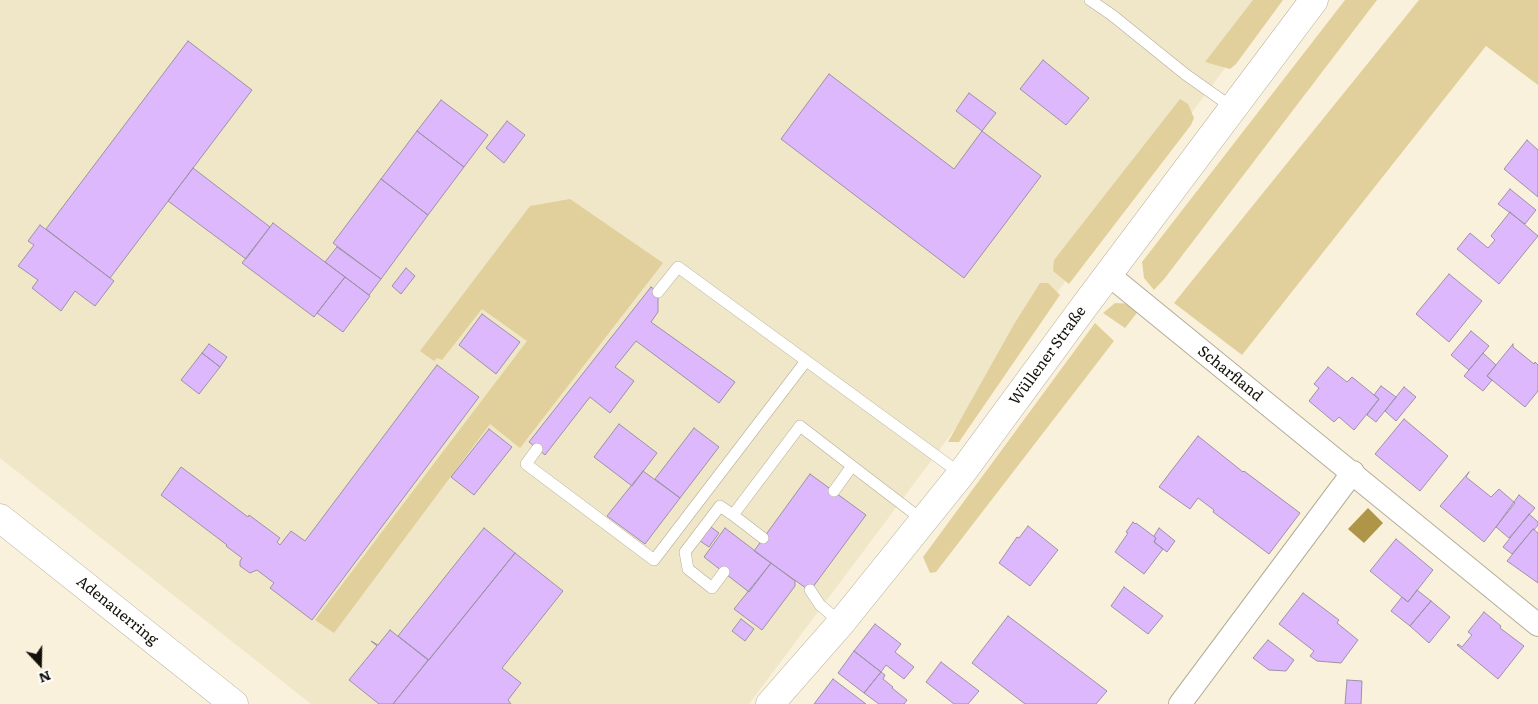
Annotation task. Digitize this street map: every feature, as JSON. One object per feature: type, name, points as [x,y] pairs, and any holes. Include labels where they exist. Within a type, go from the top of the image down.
[{"type":"main road","name":"Wüllener Straße","points":[[770,704],[841,623],[961,474],[1314,0]]},
{"type":"main road","name":"Adenauerring","points":[[0,518],[234,704]]},
{"type":"street","name":"Scharfland","points":[[1109,275],[1353,472],[1382,499],[1538,625]]},
{"type":"street","points":[[1180,704],[1353,472]]},
{"type":"lane","points":[[1090,0],[1185,74],[1233,108]]},
{"type":"lane","points":[[658,292],[678,267],[961,474]]},
{"type":"lane","points":[[537,449],[526,464],[654,560],[806,361]]},
{"type":"lane","points":[[733,515],[800,426],[924,521]]},
{"type":"lane","points":[[834,492],[852,466]]},
{"type":"lane","points":[[724,572],[712,588],[688,569],[685,552],[720,506],[763,538]]},
{"type":"lane","points":[[810,590],[820,605],[841,623]]},
{"type":"shaded area","points":[[0,0],[1276,0],[749,704],[311,704],[0,458]]},
{"type":"shaded area","points":[[1253,0],[1283,0],[1236,64],[1230,69],[1205,62]]},
{"type":"shaded area","points":[[1345,0],[1377,0],[1154,290],[1144,278],[1142,262]]},
{"type":"shaded area","points":[[1419,0],[1538,0],[1538,85],[1486,46],[1242,355],[1174,303]]},
{"type":"shaded area","points":[[1180,99],[1188,104],[1194,118],[1191,125],[1069,284],[1053,271],[1054,260]]},
{"type":"shaded area","points":[[570,199],[663,263],[520,448],[490,424],[334,633],[315,620],[527,341],[482,309],[442,360],[437,358],[434,361],[420,351],[530,206]]},
{"type":"shaded area","points":[[1040,283],[1048,283],[1060,295],[959,442],[948,442],[1013,326]]},
{"type":"shaded area","points":[[1115,303],[1135,304],[1140,309],[1125,328],[1103,313]]},
{"type":"shaded area","points":[[1095,323],[1114,341],[936,572],[930,573],[923,557]]},
{"type":"shaded area","points":[[1368,508],[1383,523],[1364,543],[1348,529]]},
{"type":"building","points":[[188,41],[252,90],[110,278],[46,229]]},
{"type":"building","points":[[1043,60],[1089,98],[1066,125],[1020,89]]},
{"type":"building","points":[[829,74],[954,169],[982,131],[1041,176],[964,278],[781,139]]},
{"type":"building","points":[[969,93],[996,113],[982,131],[956,111]]},
{"type":"building","points":[[441,100],[488,135],[464,167],[417,131]]},
{"type":"building","points":[[507,121],[525,135],[504,163],[486,148]]},
{"type":"building","points":[[417,131],[464,167],[428,215],[381,179]]},
{"type":"building","points":[[1527,140],[1538,150],[1538,197],[1504,169]]},
{"type":"building","points":[[193,168],[270,227],[246,259],[168,201]]},
{"type":"building","points":[[381,179],[428,215],[381,279],[333,243]]},
{"type":"building","points":[[1510,189],[1536,210],[1525,224],[1498,204]]},
{"type":"building","points":[[1510,212],[1538,236],[1499,284],[1457,249],[1470,233],[1488,248],[1495,240],[1491,236]]},
{"type":"building","points":[[273,223],[345,277],[314,317],[242,263]]},
{"type":"building","points":[[40,225],[114,281],[95,306],[75,291],[61,311],[32,288],[38,280],[18,266],[34,245],[28,241]]},
{"type":"building","points":[[337,247],[381,279],[369,295],[325,262]]},
{"type":"building","points":[[406,268],[415,276],[401,294],[392,286]]},
{"type":"building","points":[[1449,274],[1482,301],[1449,342],[1416,314]]},
{"type":"building","points":[[345,277],[370,296],[343,332],[317,313]]},
{"type":"building","points":[[651,287],[658,292],[658,312],[651,322],[735,382],[719,403],[636,341],[615,367],[634,381],[610,413],[590,397],[545,455],[529,442]]},
{"type":"building","points":[[482,314],[520,342],[496,374],[459,345]]},
{"type":"building","points":[[1471,331],[1489,346],[1469,370],[1451,355]]},
{"type":"building","points":[[209,344],[227,357],[220,367],[202,353]]},
{"type":"building","points":[[1513,344],[1513,347],[1534,364],[1535,362],[1538,365],[1538,391],[1525,407],[1487,376]]},
{"type":"building","points":[[202,353],[220,367],[199,394],[181,380]]},
{"type":"building","points":[[1483,353],[1496,365],[1487,376],[1492,380],[1483,391],[1464,376]]},
{"type":"building","points":[[437,365],[479,397],[312,620],[270,588],[274,583],[257,570],[250,573],[240,566],[242,558],[161,495],[181,467],[248,517],[249,515],[280,538],[277,542],[280,545],[291,531],[305,541]]},
{"type":"building","points":[[1328,367],[1347,382],[1352,377],[1379,399],[1354,430],[1339,417],[1334,422],[1309,401],[1319,388],[1314,384]]},
{"type":"building","points":[[1381,386],[1396,397],[1376,422],[1367,415],[1379,399],[1374,395]]},
{"type":"building","points":[[1404,387],[1416,397],[1396,421],[1385,411]]},
{"type":"building","points":[[1404,419],[1448,456],[1420,491],[1375,454]]},
{"type":"building","points":[[619,424],[657,453],[632,486],[594,457]]},
{"type":"building","points":[[694,428],[719,447],[680,498],[655,479]]},
{"type":"building","points":[[489,429],[512,447],[474,495],[451,477]]},
{"type":"building","points":[[1198,436],[1243,472],[1300,513],[1269,554],[1213,512],[1214,510],[1198,498],[1190,509],[1159,487]]},
{"type":"building","points":[[643,471],[680,498],[645,544],[607,516]]},
{"type":"building","points":[[1469,472],[1466,477],[1491,497],[1499,489],[1515,503],[1484,542],[1440,506]]},
{"type":"building","points":[[810,474],[866,515],[810,591],[754,551]]},
{"type":"building","points":[[1519,495],[1535,508],[1509,538],[1496,527]]},
{"type":"building","points":[[1529,514],[1538,522],[1538,525],[1512,554],[1503,547]]},
{"type":"building","points":[[1133,522],[1156,538],[1154,542],[1163,549],[1144,574],[1115,552]]},
{"type":"building","points":[[1028,526],[1058,550],[1030,586],[999,563],[1017,537],[1019,538]]},
{"type":"building","points":[[711,527],[719,533],[709,547],[700,541]]},
{"type":"building","points":[[484,528],[515,553],[429,660],[398,636]]},
{"type":"building","points":[[725,528],[771,563],[749,592],[704,557]]},
{"type":"building","points":[[1159,528],[1175,541],[1167,552],[1154,542],[1156,538],[1154,536]]},
{"type":"building","points":[[1533,529],[1538,533],[1538,583],[1507,561]]},
{"type":"building","points":[[1396,539],[1433,570],[1408,602],[1370,571]]},
{"type":"building","points":[[515,553],[563,591],[502,668],[521,683],[508,700],[511,704],[393,704]]},
{"type":"building","points":[[771,563],[795,581],[795,586],[762,630],[734,609]]},
{"type":"building","points":[[1124,587],[1163,616],[1148,634],[1111,606]]},
{"type":"building","points":[[1417,590],[1431,601],[1410,626],[1391,611],[1402,597],[1408,602]]},
{"type":"building","points":[[1303,593],[1339,620],[1337,623],[1358,640],[1341,663],[1317,661],[1310,656],[1314,651],[1279,624]]},
{"type":"building","points":[[1431,601],[1450,617],[1429,643],[1410,626]]},
{"type":"building","points":[[1484,612],[1501,626],[1500,628],[1524,646],[1498,679],[1457,645],[1462,647],[1472,635],[1468,632]]},
{"type":"building","points":[[1008,616],[1107,691],[1096,704],[1025,704],[972,663]]},
{"type":"building","points":[[741,619],[754,629],[745,641],[732,631]]},
{"type":"building","points":[[875,624],[901,644],[895,652],[914,667],[904,679],[886,665],[881,672],[854,651]]},
{"type":"building","points":[[390,630],[428,660],[393,704],[379,704],[349,680],[377,646],[371,641],[378,645]]},
{"type":"building","points":[[1268,640],[1294,660],[1286,671],[1269,670],[1253,658]]},
{"type":"building","points":[[854,651],[881,672],[864,693],[838,673]]},
{"type":"building","points":[[941,662],[979,691],[968,704],[954,704],[926,682]]},
{"type":"building","points":[[881,672],[885,675],[883,679],[907,700],[904,704],[879,704],[864,693]]},
{"type":"building","points":[[833,679],[866,704],[814,704]]},
{"type":"building","points":[[1347,680],[1362,681],[1361,704],[1345,704]]}]
